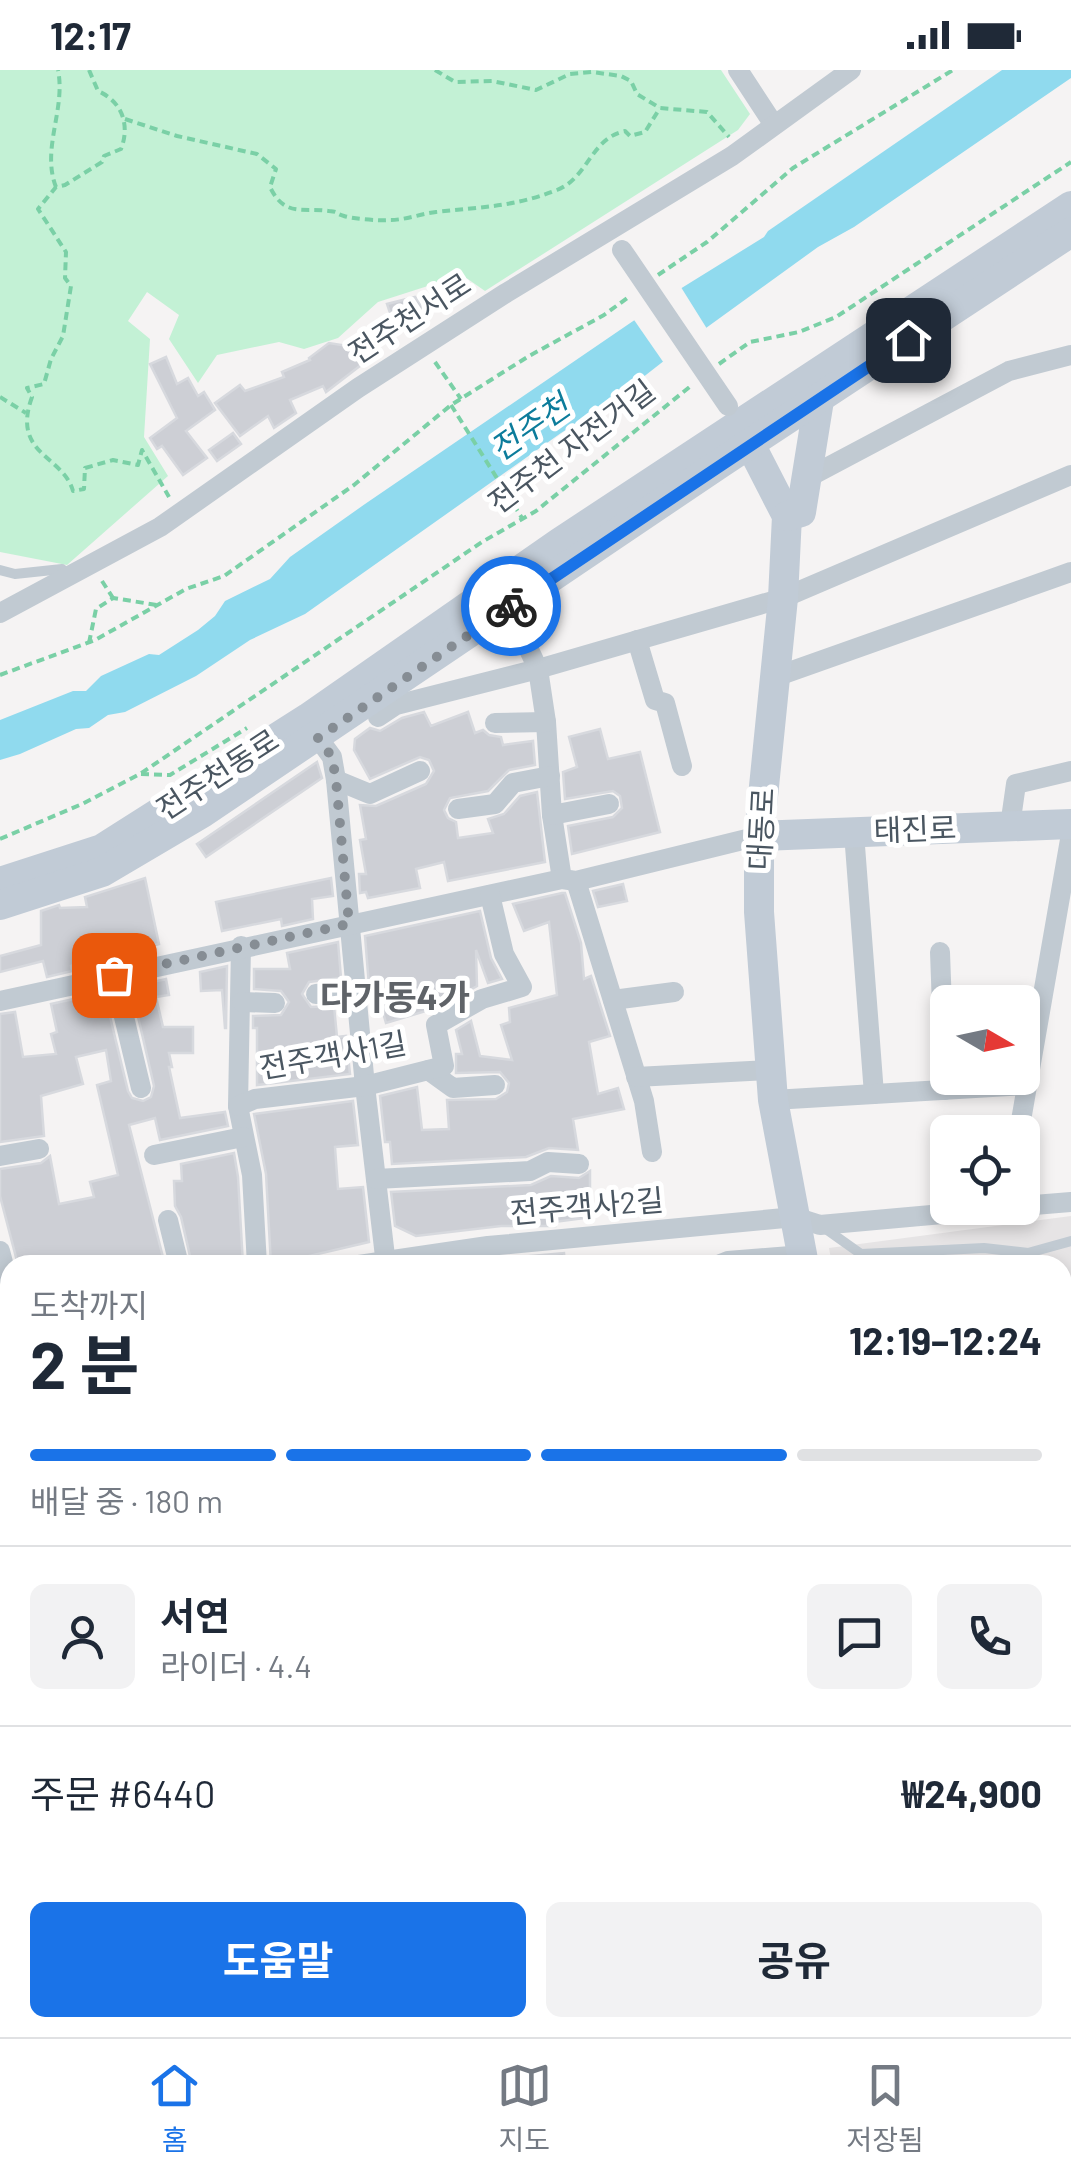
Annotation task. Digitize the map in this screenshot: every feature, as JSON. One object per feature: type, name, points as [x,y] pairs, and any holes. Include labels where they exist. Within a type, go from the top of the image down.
[{"type":"street","points":[[738,70],[774,125]]},
{"type":"street","name":"전주천서로","points":[[0,613],[180,513],[358,388],[738,151],[851,70]]},
{"type":"street","name":"전주천동로","points":[[0,882],[102,849],[308,718],[738,425],[1071,206]]},
{"type":"street","points":[[610,231],[738,425],[787,516],[801,512],[819,400]]},
{"type":"street","name":"전주천동로","points":[[0,906],[102,872],[202,813],[509,608],[738,425],[819,400],[1071,232]]},
{"type":"street","points":[[808,477],[1009,371],[1071,355]]},
{"type":"street","points":[[378,717],[396,705],[538,669],[782,598],[1071,475]]},
{"type":"street","name":"대동로","points":[[787,516],[759,836],[759,912],[771,1085],[808,1221],[805,1255]]},
{"type":"street","points":[[774,677],[1071,572]]},
{"type":"street","points":[[509,608],[538,669],[552,814],[569,880],[613,1000],[636,1077],[652,1152]]},
{"type":"street","points":[[637,640],[655,700],[665,703],[682,766]]},
{"type":"street","points":[[495,723],[546,722]]},
{"type":"street","points":[[318,738],[332,757],[336,780],[385,1255]]},
{"type":"street","points":[[336,780],[370,794],[420,771]]},
{"type":"street","points":[[1010,826],[1016,784],[1071,771]]},
{"type":"street","points":[[458,809],[495,804],[513,783],[550,776]]},
{"type":"street","points":[[552,814],[609,804]]},
{"type":"street","name":"태진로","points":[[759,836],[1071,824]]},
{"type":"street","points":[[854,833],[874,1094]]},
{"type":"street","points":[[1040,1015],[1071,834]]},
{"type":"street","points":[[0,1001],[759,836]]},
{"type":"street","name":"전주객사1길","points":[[238,1106],[256,1099],[365,1086],[444,1066],[436,1024],[482,999],[522,987],[504,954],[490,895]]},
{"type":"street","name":"전주객사1길","points":[[240,946],[238,1106],[252,1176],[256,1255]]},
{"type":"street","points":[[940,952],[941,985]]},
{"type":"street","points":[[114,975],[141,1088]]},
{"type":"street","points":[[316,994],[355,990]]},
{"type":"street","points":[[613,1000],[674,992]]},
{"type":"street","points":[[242,1002],[275,1003]]},
{"type":"street","points":[[428,1070],[454,1088],[495,1085]]},
{"type":"street","points":[[636,1077],[874,1094],[930,1091]]},
{"type":"street","points":[[154,1155],[243,1137]]},
{"type":"street","points":[[0,1156],[38,1150]]},
{"type":"street","name":"전주객사2길","points":[[376,1179],[530,1171],[548,1162],[579,1164]]},
{"type":"street","points":[[1040,1205],[1071,1202]]},
{"type":"street","name":"전주객사2길","points":[[498,1255],[808,1221],[930,1213]]},
{"type":"street","points":[[168,1220],[177,1255]]},
{"type":"lane","points":[[0,570],[15,574],[62,569],[69,576]]},
{"type":"lane","points":[[808,1221],[861,1254],[984,1248],[1028,1253],[1071,1241]]},
{"type":"path","points":[[56,187],[50,172],[60,96],[58,70]]},
{"type":"path","points":[[89,70],[98,91],[107,95],[125,119],[127,134],[121,150],[104,156],[102,162],[56,187],[38,209],[66,252],[65,278],[71,286],[63,336],[50,359],[44,384],[27,388],[32,397],[26,413],[37,452],[70,482],[72,491],[84,489],[85,468],[112,460],[138,465],[142,450],[180,513]]},
{"type":"path","points":[[435,70],[454,82],[492,81],[536,90],[570,74],[621,76],[632,81],[637,94],[660,108],[707,112],[738,151]]},
{"type":"path","points":[[649,282],[706,242],[793,168],[953,70]]},
{"type":"path","points":[[125,119],[177,136],[257,154],[276,169],[270,187],[276,199],[292,210],[326,210],[346,218],[386,220],[524,203],[558,190],[576,180],[602,141],[625,131],[630,136],[644,132],[660,108]]},
{"type":"path","points":[[718,365],[750,342],[800,332],[836,317],[1071,162]]},
{"type":"path","points":[[0,675],[89,643],[186,589],[224,576],[354,485],[451,405],[604,315],[634,293]]},
{"type":"path","points":[[434,361],[461,399]]},
{"type":"path","name":"전주천 자전거길","points":[[0,838],[82,804],[140,774],[482,542],[536,511],[702,377]]},
{"type":"path","points":[[0,396],[26,413]]},
{"type":"path","points":[[451,405],[522,518]]},
{"type":"path","points":[[536,511],[546,519]]},
{"type":"path","points":[[99,576],[113,598]]},
{"type":"path","points":[[89,643],[96,608],[113,598],[157,605]]},
{"type":"path","points":[[140,774],[170,774],[244,726],[255,733]]},
{"type":"shaded area","points":[[1071,1216],[1071,1255],[830,1255],[829,1248],[1003,1225],[1040,1225],[1040,1220]]},
{"type":"green space","points":[[0,70],[721,70],[750,114],[738,130],[485,291],[462,275],[378,302],[338,338],[304,349],[279,342],[217,355],[198,383],[169,339],[179,315],[147,292],[128,321],[150,339],[144,437],[168,476],[67,565],[0,552]]},
{"type":"water","name":"전주천","points":[[1002,70],[1071,70],[1071,78],[854,227],[818,247],[619,396],[305,614],[250,640],[196,676],[125,712],[108,715],[89,728],[76,729],[0,760],[0,720],[73,691],[86,691],[101,676],[149,654],[159,655],[198,630],[225,601],[270,579],[290,557],[365,504],[680,289],[764,237]]},
{"type":"pier","points":[[679,284],[709,332],[666,366],[632,317]]},
{"type":"building","points":[[415,297],[424,308],[420,324],[394,325],[387,304]]},
{"type":"building","points":[[370,342],[378,352],[326,392],[323,386],[290,400],[296,413],[274,428],[268,416],[240,436],[215,403],[240,385],[245,391],[284,377],[282,372],[310,360],[329,343],[354,347]]},
{"type":"building","points":[[166,357],[177,384],[188,378],[198,396],[204,392],[215,410],[186,431],[207,458],[183,475],[162,446],[157,449],[150,438],[177,418],[150,364]]},
{"type":"building","points":[[233,433],[241,444],[217,461],[209,450]]},
{"type":"building","points":[[424,712],[431,726],[468,712],[475,733],[483,730],[501,737],[503,745],[533,741],[535,765],[509,770],[488,791],[450,798],[444,810],[456,822],[458,838],[493,833],[488,819],[504,814],[520,796],[537,792],[545,862],[448,881],[444,862],[416,869],[420,888],[368,898],[366,892],[360,893],[359,874],[366,874],[360,840],[366,839],[360,805],[376,806],[426,784],[434,771],[429,760],[420,757],[370,779],[354,750],[355,739],[370,728],[380,731],[402,718]]},
{"type":"building","points":[[600,729],[608,759],[640,752],[660,832],[572,854],[568,826],[613,817],[622,808],[620,796],[613,791],[565,799],[563,772],[577,767],[569,737]]},
{"type":"building","points":[[317,762],[322,778],[206,857],[197,844]]},
{"type":"building","points":[[145,878],[159,944],[148,947],[149,955],[133,958],[132,953],[98,959],[47,977],[43,961],[0,972],[0,956],[41,945],[41,911],[59,905],[87,907],[85,897]]},
{"type":"building","points":[[331,878],[333,896],[312,899],[313,919],[282,926],[281,919],[222,931],[216,902]]},
{"type":"building","points":[[623,884],[627,901],[598,907],[593,891]]},
{"type":"building","points":[[565,893],[581,943],[584,979],[591,976],[610,1036],[589,1042],[598,1094],[618,1088],[624,1109],[573,1119],[578,1150],[549,1148],[526,1157],[392,1164],[390,1142],[385,1142],[380,1096],[417,1087],[422,1130],[449,1129],[447,1100],[496,1099],[507,1092],[509,1083],[500,1072],[456,1073],[456,1054],[462,1054],[456,1030],[471,1021],[480,1056],[512,1060],[501,1025],[510,1022],[509,1008],[557,995],[549,922],[524,931],[513,904]]},
{"type":"building","points":[[480,911],[491,958],[502,979],[488,983],[476,950],[477,986],[463,994],[423,1000],[426,1011],[386,1023],[375,985],[369,986],[365,936]]},
{"type":"building","points":[[338,942],[341,978],[309,982],[302,994],[311,1007],[334,1006],[337,1037],[346,1036],[350,1074],[257,1085],[257,1028],[253,1028],[253,1016],[281,1015],[289,1002],[281,991],[254,989],[254,969],[290,969],[287,953]]},
{"type":"building","points":[[227,966],[225,1028],[222,990],[201,991],[200,972]]},
{"type":"building","points":[[166,979],[169,995],[156,997],[163,1027],[193,1027],[193,1053],[169,1053],[180,1118],[225,1112],[228,1126],[160,1140],[155,1118],[129,1125],[162,1255],[15,1255],[0,1196],[0,1169],[41,1163],[50,1156],[59,1204],[94,1197],[90,1182],[118,1175],[97,1085],[111,1081],[106,1050],[76,1057],[83,1084],[41,1096],[44,1136],[0,1142],[0,1014],[15,1012],[23,1057],[56,1054],[51,1034],[57,1032],[51,1004],[78,998],[80,1011],[107,1004],[128,1091],[132,1098],[143,1101],[151,1097],[154,1086],[136,1008],[144,1006],[139,985]]},
{"type":"building","points":[[353,1101],[358,1145],[335,1147],[338,1189],[363,1187],[369,1242],[314,1255],[270,1255],[266,1174],[254,1114]]},
{"type":"building","points":[[234,1153],[242,1255],[190,1255],[175,1206],[174,1181],[182,1181],[181,1164]]},
{"type":"building","points":[[590,1171],[590,1192],[582,1192],[585,1218],[554,1222],[555,1226],[501,1226],[416,1236],[395,1226],[391,1192],[531,1185],[551,1176],[579,1178]]},
{"type":"way so far","points":[[114,975],[349,924],[336,780],[332,757],[318,738],[511,606]]},
{"type":"district","name":"다가동4가","points":[[395,998]]},
{"type":"route","points":[[511,606],[908,340]]}]
